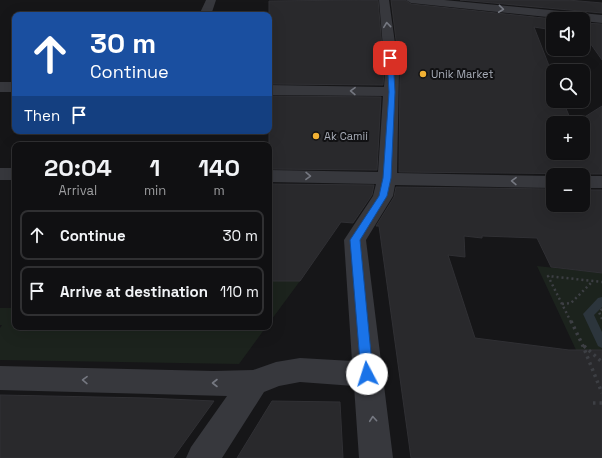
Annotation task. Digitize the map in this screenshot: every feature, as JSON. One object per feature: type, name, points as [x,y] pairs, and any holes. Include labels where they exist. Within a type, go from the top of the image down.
[{"type":"street","points":[[206,12],[212,0]]},
{"type":"street","points":[[376,458],[367,374],[358,258],[355,240],[383,196],[387,178],[392,72],[384,0]]},
{"type":"street","points":[[411,0],[602,19]]},
{"type":"street","points":[[0,87],[12,87]]},
{"type":"street","points":[[272,90],[392,92]]},
{"type":"street","points":[[0,174],[12,174]]},
{"type":"street","points":[[272,176],[546,182]]},
{"type":"street","points":[[590,182],[602,182]]},
{"type":"street","points":[[0,378],[214,384],[254,383],[276,374],[300,370],[367,374]]},
{"type":"street","points":[[203,458],[254,383]]},
{"type":"path","points":[[602,282],[548,276],[583,346],[584,354],[602,393]]},
{"type":"path","points":[[562,304],[571,303],[594,281]]},
{"type":"path","points":[[602,309],[599,312],[602,319]]},
{"type":"path","points":[[583,346],[602,362]]},
{"type":"path","points":[[593,403],[602,403]]},
{"type":"shaded area","points":[[537,266],[602,273],[602,385],[576,350]]},
{"type":"shaded area","points":[[272,281],[300,281],[272,319]]},
{"type":"shaded area","points":[[0,308],[12,308],[12,330],[264,330],[239,364],[0,360],[0,328],[2,325],[0,325]]},
{"type":"building","points":[[378,0],[384,72],[383,85],[272,84],[272,12],[269,12],[269,1]]},
{"type":"building","points":[[391,0],[405,0],[411,4],[546,18],[546,29],[534,27],[548,64],[546,64],[546,108],[566,108],[569,116],[546,116],[546,160],[590,160],[590,116],[586,116],[602,106],[602,174],[590,174],[590,168],[546,168],[546,173],[399,172],[400,72]]},
{"type":"building","points":[[460,0],[568,0],[602,3],[602,13]]},
{"type":"building","points":[[590,23],[602,24],[602,60],[590,43]]},
{"type":"building","points":[[272,96],[381,97],[377,170],[272,169],[272,142],[269,142],[269,134],[272,134]]},
{"type":"building","points":[[272,184],[374,185],[372,195],[353,223],[341,222],[300,281],[272,281]]},
{"type":"building","points":[[396,187],[546,189],[546,212],[590,212],[590,190],[602,190],[602,273],[551,267],[537,238],[482,236],[482,238],[464,236],[465,257],[448,255],[475,338],[569,350],[602,350],[602,458],[411,458],[379,226],[376,226],[394,197]]},
{"type":"building","points":[[0,395],[214,401],[173,458],[0,458]]},
{"type":"building","points":[[272,401],[340,402],[343,458],[237,458]]},
{"type":"waterway","points":[[602,301],[588,314],[602,343]]},
{"type":"place","name":"Unik Market","points":[[423,74]]},
{"type":"place","name":"Ak Camii","points":[[316,136]]},
{"type":"route","points":[[367,374],[358,258],[355,240],[383,196],[387,178],[392,92],[390,58]]}]
